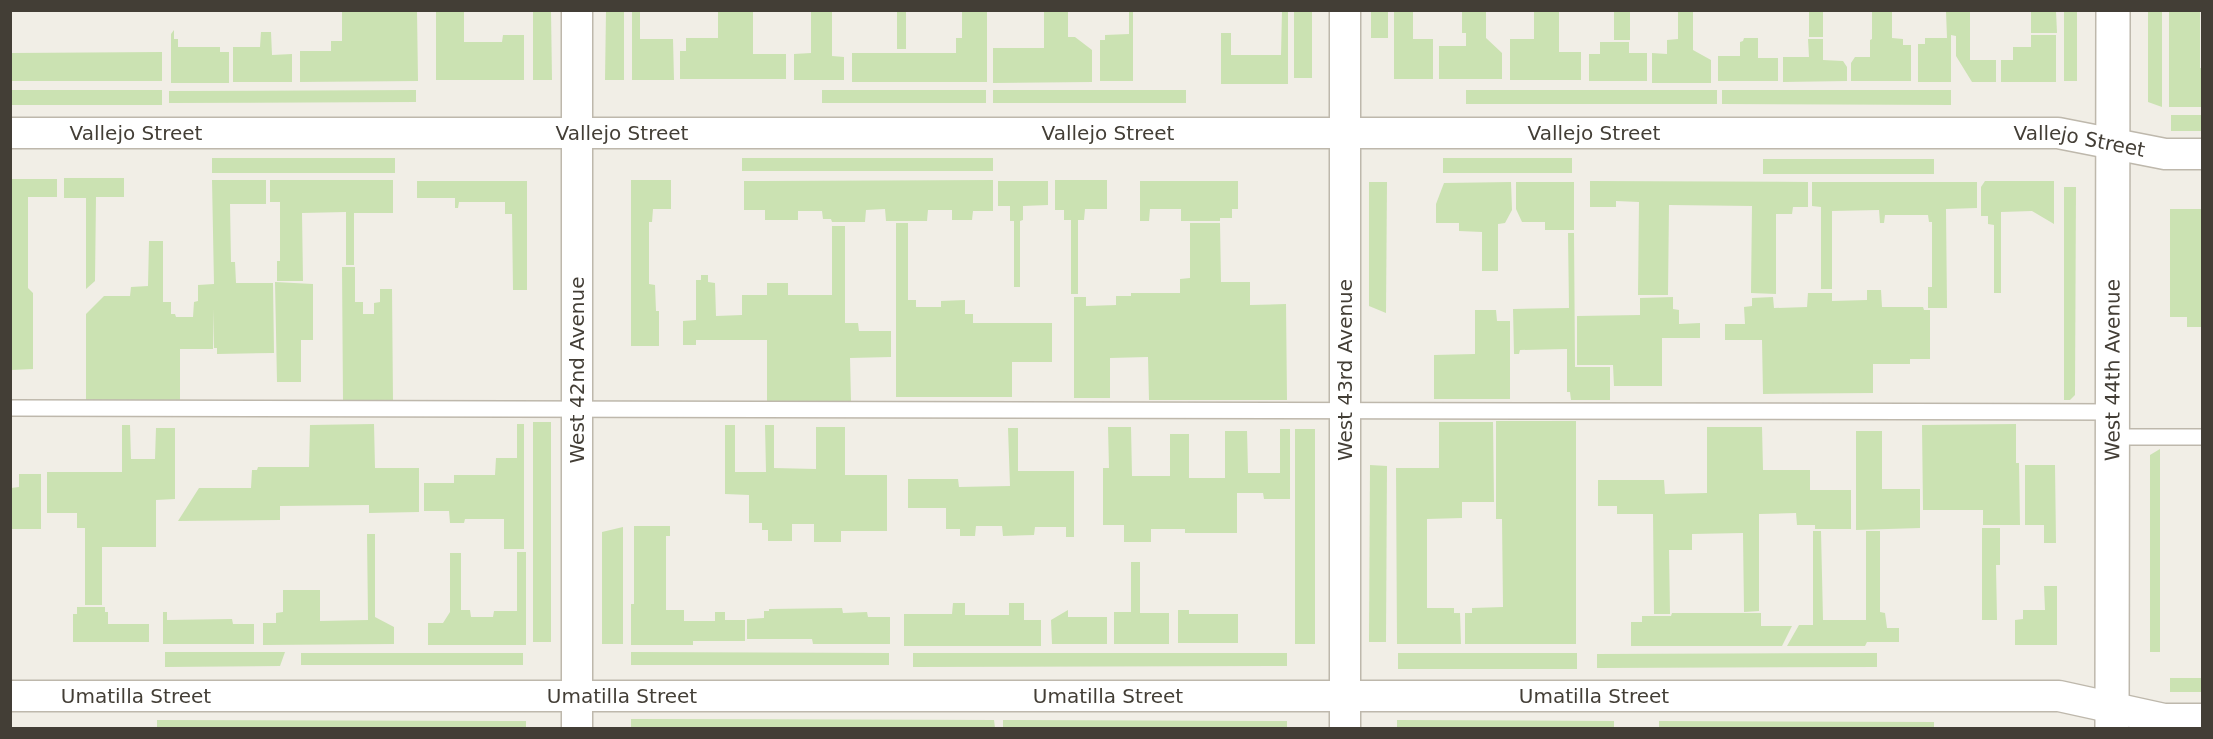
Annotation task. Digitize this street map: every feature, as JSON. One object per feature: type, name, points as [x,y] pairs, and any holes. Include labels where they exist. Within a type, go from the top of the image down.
[{"type":"street","name":"West 42nd Avenue","points":[[577,10],[577,729]]},
{"type":"street","name":"West 43rd Avenue","points":[[1345,10],[1345,729]]},
{"type":"street","name":"West 44th Avenue","points":[[2112,719],[2113,10]]},
{"type":"street","name":"Vallejo Street","points":[[10,133],[2058,133],[2165,154],[2202,154]]},
{"type":"street","name":"Umatilla Street","points":[[10,696],[2059,696],[2112,719],[2202,719]]},
{"type":"lane","points":[[10,408],[1345,410],[2112,424],[2202,437]]},
{"type":"green space","points":[[342,11],[417,11],[418,81],[300,82],[300,51],[331,51],[331,41],[342,41]]},
{"type":"green space","points":[[436,11],[464,11],[464,42],[502,42],[503,35],[524,35],[524,80],[436,80]]},
{"type":"green space","points":[[533,11],[551,11],[552,80],[533,80]]},
{"type":"green space","points":[[606,11],[624,11],[624,80],[605,80]]},
{"type":"green space","points":[[632,11],[640,11],[640,39],[673,39],[674,80],[632,80]]},
{"type":"green space","points":[[718,11],[753,11],[753,54],[786,54],[786,79],[680,79],[680,51],[686,51],[686,38],[718,38]]},
{"type":"green space","points":[[811,11],[832,11],[832,56],[844,57],[844,80],[794,80],[794,54],[811,53]]},
{"type":"green space","points":[[897,11],[906,11],[906,49],[897,49]]},
{"type":"green space","points":[[962,11],[987,11],[987,82],[852,82],[852,53],[956,53],[956,38],[962,38]]},
{"type":"green space","points":[[1044,11],[1068,11],[1068,37],[1075,37],[1092,50],[1092,82],[993,83],[993,48],[1044,48]]},
{"type":"green space","points":[[1129,11],[1133,11],[1133,81],[1100,81],[1100,40],[1105,40],[1105,35],[1129,34]]},
{"type":"green space","points":[[1282,11],[1288,11],[1288,84],[1221,84],[1221,33],[1231,33],[1231,55],[1281,55]]},
{"type":"green space","points":[[1294,11],[1312,11],[1312,78],[1294,78]]},
{"type":"green space","points":[[1371,11],[1388,11],[1388,38],[1371,38]]},
{"type":"green space","points":[[1394,11],[1413,11],[1413,39],[1433,39],[1433,79],[1394,79]]},
{"type":"green space","points":[[1462,11],[1486,11],[1486,38],[1502,53],[1502,79],[1439,79],[1439,46],[1466,46],[1466,33],[1462,33]]},
{"type":"green space","points":[[1534,11],[1559,11],[1559,52],[1581,52],[1581,80],[1510,80],[1510,39],[1534,39]]},
{"type":"green space","points":[[1614,11],[1630,11],[1630,40],[1614,40]]},
{"type":"green space","points":[[1678,11],[1693,11],[1693,50],[1711,60],[1711,83],[1652,83],[1652,53],[1667,54],[1667,40],[1678,39]]},
{"type":"green space","points":[[1809,11],[1823,11],[1823,37],[1809,37]]},
{"type":"green space","points":[[1872,11],[1892,11],[1892,38],[1903,39],[1903,45],[1911,45],[1911,81],[1851,81],[1851,63],[1855,57],[1870,57]]},
{"type":"green space","points":[[1946,11],[1970,11],[1970,60],[1996,60],[1996,82],[1972,82],[1956,56],[1956,36],[1951,35],[1951,82],[1918,82],[1918,44],[1925,44],[1925,38],[1947,38]]},
{"type":"green space","points":[[2031,11],[2056,11],[2057,33],[2031,33]]},
{"type":"green space","points":[[2064,11],[2077,11],[2077,81],[2064,81]]},
{"type":"green space","points":[[2148,11],[2162,11],[2162,107],[2148,102]]},
{"type":"green space","points":[[2169,11],[2200,11],[2202,107],[2169,107]]},
{"type":"green space","points":[[174,30],[174,39],[178,39],[178,47],[220,47],[220,52],[229,52],[229,83],[171,83],[171,34]]},
{"type":"green space","points":[[261,32],[271,32],[272,55],[292,54],[292,82],[233,82],[233,47],[260,47]]},
{"type":"green space","points":[[2031,35],[2056,35],[2056,82],[2001,82],[2001,60],[2013,60],[2013,47],[2031,47]]},
{"type":"green space","points":[[1744,38],[1758,38],[1758,58],[1778,58],[1778,81],[1718,81],[1718,56],[1740,56],[1740,42]]},
{"type":"green space","points":[[1808,39],[1823,39],[1823,60],[1843,61],[1847,67],[1847,81],[1783,82],[1783,57],[1809,57]]},
{"type":"green space","points":[[1600,42],[1629,42],[1629,53],[1647,53],[1647,81],[1589,81],[1589,54],[1600,54]]},
{"type":"green space","points":[[162,52],[162,81],[11,81],[11,53]]},
{"type":"green space","points":[[11,90],[162,90],[162,105],[11,105]]},
{"type":"green space","points":[[416,90],[416,102],[169,103],[169,91]]},
{"type":"green space","points":[[822,90],[986,90],[986,103],[822,103]]},
{"type":"green space","points":[[993,90],[1186,90],[1186,103],[993,103]]},
{"type":"green space","points":[[1466,90],[1717,90],[1717,104],[1466,104]]},
{"type":"green space","points":[[1722,90],[1951,90],[1951,105],[1722,104]]},
{"type":"green space","points":[[2171,115],[2202,115],[2202,131],[2171,131]]},
{"type":"green space","points":[[212,158],[395,158],[395,173],[212,173]]},
{"type":"green space","points":[[742,158],[993,158],[993,171],[742,171]]},
{"type":"green space","points":[[1443,158],[1572,158],[1572,173],[1443,173]]},
{"type":"green space","points":[[1763,159],[1934,159],[1934,174],[1763,174]]},
{"type":"green space","points":[[64,178],[124,178],[124,197],[96,197],[95,281],[86,289],[86,198],[64,198]]},
{"type":"green space","points":[[11,179],[57,179],[57,197],[28,197],[28,288],[33,293],[33,369],[11,370]]},
{"type":"green space","points":[[212,180],[266,180],[266,204],[230,204],[231,262],[235,262],[236,283],[273,283],[274,353],[217,354],[217,348],[214,348],[214,309],[213,349],[180,349],[180,400],[86,400],[86,314],[104,296],[130,296],[131,287],[148,286],[149,241],[163,241],[163,302],[171,302],[171,314],[175,314],[176,317],[193,317],[194,302],[198,301],[198,285],[214,284]]},
{"type":"green space","points":[[270,180],[393,180],[393,213],[354,213],[354,265],[346,265],[346,212],[302,213],[303,281],[277,281],[277,261],[280,261],[280,202],[270,202]]},
{"type":"green space","points":[[631,180],[671,180],[671,209],[653,209],[652,222],[649,222],[649,284],[655,285],[656,311],[659,311],[659,346],[631,346]]},
{"type":"green space","points":[[993,180],[993,211],[973,211],[972,220],[952,220],[952,210],[928,210],[927,221],[886,221],[885,209],[866,210],[865,222],[832,222],[831,219],[823,219],[822,211],[798,211],[798,220],[765,220],[765,210],[744,210],[744,181]]},
{"type":"green space","points":[[1055,180],[1107,180],[1107,209],[1085,209],[1084,220],[1078,220],[1078,294],[1071,294],[1071,220],[1064,220],[1064,210],[1055,210]]},
{"type":"green space","points":[[417,181],[527,181],[527,290],[513,290],[512,214],[505,214],[505,202],[459,202],[458,208],[455,208],[455,198],[417,198]]},
{"type":"green space","points":[[998,181],[1048,181],[1048,205],[1023,206],[1023,220],[1020,221],[1020,287],[1014,287],[1014,221],[1010,221],[1010,206],[998,206]]},
{"type":"green space","points":[[1140,181],[1238,181],[1238,209],[1232,209],[1232,218],[1220,218],[1220,221],[1181,221],[1181,209],[1150,209],[1149,221],[1140,221]]},
{"type":"green space","points":[[1590,181],[1808,182],[1808,207],[1793,207],[1792,214],[1776,214],[1776,294],[1751,293],[1752,206],[1669,205],[1668,295],[1638,295],[1639,202],[1616,201],[1616,207],[1590,207]]},
{"type":"green space","points":[[1985,181],[2054,181],[2054,224],[2032,211],[2001,212],[2001,293],[1994,293],[1994,225],[1988,224],[1988,216],[1981,216],[1981,187]]},
{"type":"green space","points":[[1369,182],[1387,182],[1386,313],[1369,306]]},
{"type":"green space","points":[[1511,182],[1512,210],[1505,223],[1498,224],[1498,271],[1482,271],[1482,232],[1459,231],[1459,223],[1436,223],[1436,204],[1444,183]]},
{"type":"green space","points":[[1516,182],[1574,182],[1574,230],[1545,230],[1545,222],[1522,222],[1516,209]]},
{"type":"green space","points":[[1812,182],[1977,182],[1977,208],[1946,209],[1947,308],[1928,308],[1928,287],[1932,287],[1932,222],[1929,222],[1928,215],[1885,215],[1884,223],[1880,223],[1879,210],[1832,211],[1832,289],[1821,289],[1821,207],[1812,206]]},
{"type":"green space","points":[[2064,187],[2076,187],[2075,395],[2070,400],[2064,400]]},
{"type":"green space","points":[[2170,209],[2202,209],[2202,327],[2187,327],[2187,317],[2170,317]]},
{"type":"green space","points":[[896,223],[908,223],[908,300],[916,300],[916,307],[941,307],[941,301],[965,300],[965,314],[973,314],[973,323],[1052,323],[1052,362],[1012,362],[1012,397],[896,397]]},
{"type":"green space","points":[[1190,223],[1220,223],[1221,282],[1250,282],[1250,305],[1286,304],[1287,400],[1149,400],[1148,357],[1110,358],[1110,398],[1074,398],[1074,297],[1086,297],[1086,306],[1116,305],[1116,296],[1131,296],[1131,293],[1180,293],[1180,279],[1190,278]]},
{"type":"green space","points":[[832,226],[845,226],[845,323],[858,323],[859,331],[891,331],[891,357],[850,358],[851,401],[767,401],[767,340],[696,340],[696,345],[683,345],[683,321],[696,320],[696,280],[701,280],[701,275],[708,275],[708,282],[715,283],[716,316],[742,315],[742,295],[767,295],[767,283],[788,283],[788,295],[832,295]]},
{"type":"green space","points":[[1568,233],[1574,233],[1575,367],[1610,367],[1610,400],[1571,400],[1570,392],[1567,392],[1567,349],[1520,350],[1519,354],[1514,354],[1513,309],[1569,308]]},
{"type":"green space","points":[[342,267],[355,267],[355,302],[363,302],[363,314],[374,314],[374,303],[380,302],[380,289],[392,289],[393,402],[343,402]]},
{"type":"green space","points":[[275,282],[313,284],[313,340],[301,340],[301,382],[277,382]]},
{"type":"green space","points":[[1867,290],[1881,290],[1882,307],[1923,307],[1924,310],[1930,310],[1930,359],[1910,359],[1910,364],[1873,364],[1873,393],[1763,394],[1762,340],[1725,340],[1725,324],[1745,324],[1744,307],[1752,306],[1752,298],[1773,297],[1774,308],[1807,307],[1808,293],[1832,293],[1832,301],[1867,300]]},
{"type":"green space","points":[[1673,297],[1673,309],[1679,310],[1679,324],[1700,323],[1700,338],[1662,338],[1662,386],[1614,386],[1613,365],[1577,365],[1577,316],[1640,315],[1640,298]]},
{"type":"green space","points":[[1475,310],[1496,310],[1497,321],[1510,321],[1510,399],[1434,399],[1434,355],[1475,354]]},
{"type":"green space","points":[[1496,421],[1576,421],[1576,644],[1465,644],[1465,613],[1472,613],[1472,608],[1503,607],[1502,519],[1496,519]]},
{"type":"green space","points":[[533,422],[551,422],[551,642],[533,642]]},
{"type":"green space","points":[[1439,422],[1493,422],[1494,502],[1462,502],[1462,518],[1427,519],[1427,608],[1454,608],[1454,613],[1460,613],[1461,644],[1397,644],[1396,468],[1439,468]]},
{"type":"green space","points":[[374,424],[375,468],[419,468],[419,512],[369,513],[369,505],[280,506],[280,520],[178,521],[199,488],[251,488],[252,470],[257,470],[258,467],[309,467],[310,425]]},
{"type":"green space","points":[[517,424],[524,424],[524,549],[504,549],[504,519],[465,519],[464,523],[450,523],[449,511],[424,511],[424,483],[454,483],[454,475],[495,475],[496,458],[517,458]]},
{"type":"green space","points":[[2016,424],[2020,525],[1983,525],[1983,510],[1923,510],[1922,425]]},
{"type":"green space","points":[[122,425],[130,425],[131,459],[155,459],[156,428],[175,428],[175,499],[156,500],[156,547],[102,547],[102,605],[85,605],[85,528],[77,528],[77,513],[47,513],[47,472],[122,472]]},
{"type":"green space","points":[[725,425],[735,425],[735,472],[766,472],[765,425],[774,425],[774,468],[816,469],[816,427],[845,427],[845,475],[887,475],[887,531],[841,531],[841,542],[814,542],[814,524],[792,524],[792,541],[768,541],[768,530],[762,530],[762,523],[749,523],[749,495],[725,494]]},
{"type":"green space","points":[[1108,427],[1131,427],[1132,476],[1170,476],[1170,434],[1189,434],[1189,478],[1225,478],[1225,431],[1247,431],[1248,473],[1280,473],[1280,429],[1290,429],[1290,499],[1264,499],[1263,493],[1237,493],[1237,533],[1185,533],[1185,529],[1151,529],[1151,542],[1124,542],[1124,525],[1103,525],[1103,468],[1109,468]]},
{"type":"green space","points":[[1707,427],[1762,427],[1763,470],[1810,470],[1810,490],[1851,490],[1851,529],[1815,529],[1815,525],[1797,525],[1796,513],[1759,514],[1759,611],[1744,612],[1743,533],[1692,534],[1692,550],[1669,550],[1670,614],[1654,614],[1653,514],[1617,514],[1617,506],[1598,506],[1598,480],[1664,480],[1665,494],[1707,493]]},
{"type":"green space","points":[[1008,428],[1018,428],[1018,471],[1074,471],[1074,537],[1066,537],[1066,527],[1035,527],[1034,535],[1003,536],[1002,526],[976,526],[975,536],[960,536],[960,529],[946,529],[946,508],[908,508],[908,479],[958,479],[959,487],[1010,486]]},
{"type":"green space","points":[[1295,429],[1315,429],[1315,644],[1295,644]]},
{"type":"green space","points":[[1856,431],[1882,431],[1882,489],[1920,489],[1920,528],[1856,530]]},
{"type":"green space","points":[[2160,449],[2160,652],[2150,652],[2150,455]]},
{"type":"green space","points":[[1370,465],[1387,466],[1386,642],[1369,642]]},
{"type":"green space","points":[[2025,465],[2055,465],[2056,543],[2044,543],[2044,525],[2025,525]]},
{"type":"green space","points":[[19,474],[41,474],[41,529],[11,529],[11,488],[19,487]]},
{"type":"green space","points":[[634,526],[670,526],[670,536],[666,536],[666,610],[684,610],[684,621],[715,621],[715,612],[725,612],[725,620],[745,620],[745,641],[693,641],[693,645],[631,645],[631,604],[634,604]]},
{"type":"green space","points":[[623,527],[623,644],[602,644],[602,532]]},
{"type":"green space","points":[[1982,528],[2000,528],[2000,565],[1996,565],[1997,620],[1982,620]]},
{"type":"green space","points":[[1813,531],[1821,531],[1823,620],[1866,620],[1866,531],[1880,531],[1880,612],[1885,613],[1887,628],[1899,628],[1899,642],[1867,642],[1865,646],[1787,646],[1799,625],[1813,625]]},
{"type":"green space","points":[[367,534],[375,534],[375,617],[394,627],[394,644],[263,645],[263,623],[276,623],[276,613],[283,612],[283,590],[320,590],[320,621],[368,620]]},
{"type":"green space","points":[[517,552],[526,552],[526,645],[428,645],[428,623],[443,623],[450,612],[450,553],[461,553],[461,610],[470,610],[471,617],[493,617],[494,611],[517,611]]},
{"type":"green space","points":[[1131,562],[1140,562],[1140,613],[1169,613],[1169,644],[1114,644],[1114,612],[1131,612]]},
{"type":"green space","points":[[2044,586],[2057,586],[2057,645],[2015,645],[2015,620],[2023,619],[2023,610],[2045,610]]},
{"type":"green space","points":[[953,603],[965,603],[965,615],[1009,615],[1009,603],[1024,603],[1024,620],[1041,620],[1041,646],[904,646],[904,614],[952,614]]},
{"type":"green space","points":[[77,607],[105,607],[105,612],[108,612],[108,624],[149,624],[149,642],[73,642],[73,614],[77,614]]},
{"type":"green space","points":[[842,608],[843,613],[867,612],[868,617],[890,617],[890,644],[813,644],[812,639],[747,639],[747,619],[764,618],[764,611],[769,611],[769,609]]},
{"type":"green space","points":[[1068,610],[1068,617],[1107,617],[1107,644],[1052,644],[1051,620]]},
{"type":"green space","points":[[1178,610],[1189,610],[1189,614],[1238,614],[1238,643],[1178,643]]},
{"type":"green space","points":[[163,612],[167,612],[167,620],[232,619],[233,624],[254,624],[254,644],[163,644]]},
{"type":"green space","points":[[1672,613],[1761,613],[1761,626],[1792,626],[1782,646],[1631,646],[1631,622],[1642,622],[1642,616],[1671,616]]},
{"type":"green space","points":[[165,652],[285,652],[280,666],[165,667]]},
{"type":"green space","points":[[631,652],[889,653],[889,665],[631,665]]},
{"type":"green space","points":[[301,653],[523,653],[523,665],[301,665]]},
{"type":"green space","points":[[913,653],[1287,653],[1287,666],[913,667]]},
{"type":"green space","points":[[1398,653],[1577,653],[1577,669],[1398,669]]},
{"type":"green space","points":[[1877,653],[1877,667],[1597,668],[1597,654]]},
{"type":"green space","points":[[2170,678],[2202,678],[2202,692],[2170,692]]},
{"type":"green space","points":[[631,719],[994,720],[995,728],[631,728]]},
{"type":"green space","points":[[157,720],[526,721],[526,728],[157,728]]},
{"type":"green space","points":[[1003,720],[1287,721],[1287,728],[1003,728]]},
{"type":"green space","points":[[1397,720],[1614,721],[1614,728],[1397,728]]},
{"type":"green space","points":[[1659,721],[1934,722],[1934,728],[1659,728]]}]
